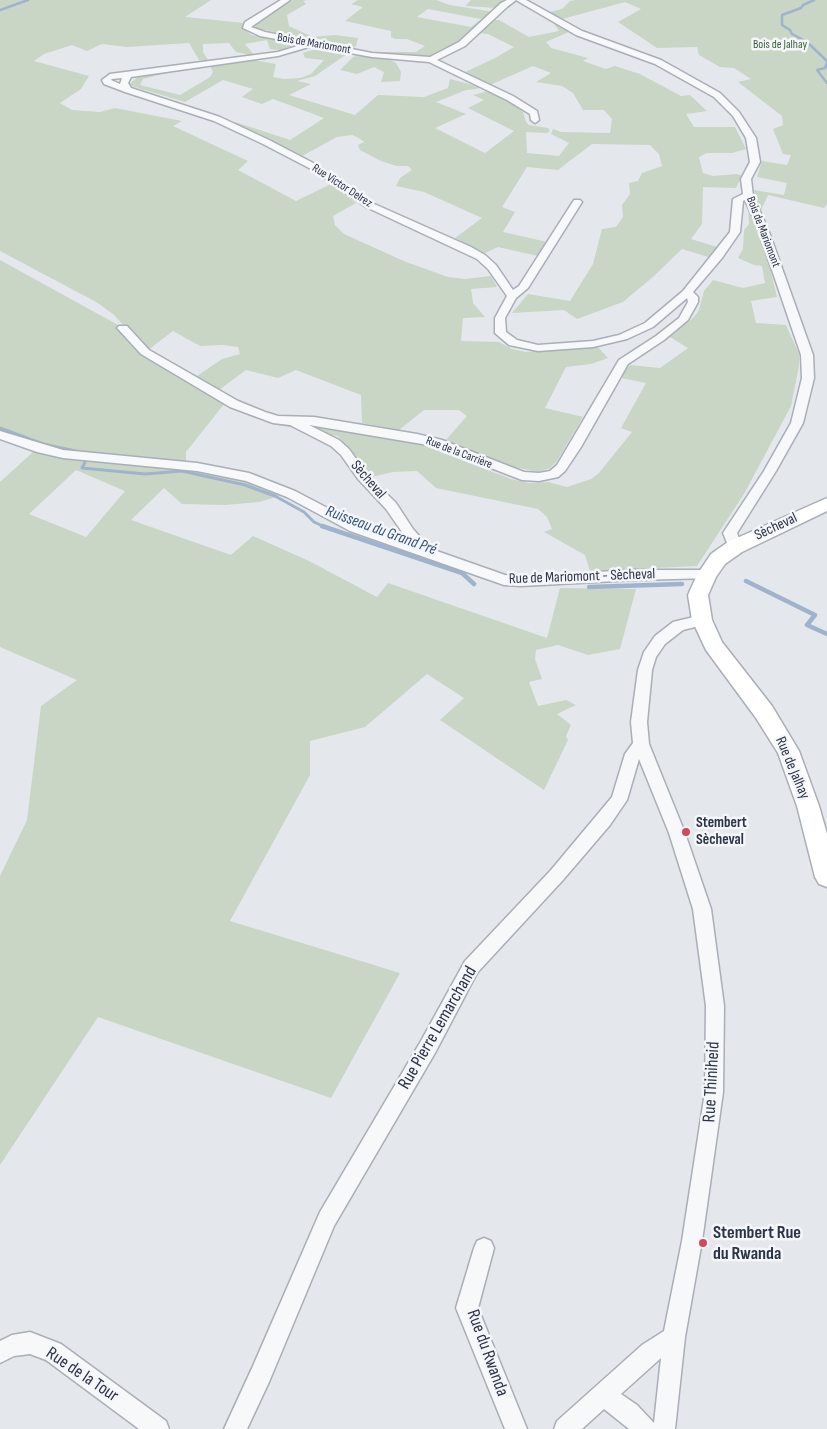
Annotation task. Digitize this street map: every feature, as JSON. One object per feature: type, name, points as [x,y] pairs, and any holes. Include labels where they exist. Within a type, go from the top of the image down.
[{"type":"main road","name":"Sècheval","points":[[707,575],[718,559],[734,547],[827,504]]},
{"type":"main road","name":"Rue de Jalhay","points":[[707,575],[698,595],[702,620],[713,645],[764,712],[788,751],[808,806],[827,877]]},
{"type":"street","name":"Bois de Mariomont","points":[[286,0],[248,24],[247,28],[263,34],[383,56],[431,60],[510,98],[534,113],[535,120]]},
{"type":"street","points":[[431,60],[462,44],[504,5],[513,0]]},
{"type":"street","name":"Bois de Mariomont","points":[[520,0],[579,33],[658,62],[717,96],[736,114],[751,138],[755,162],[746,179],[748,196],[764,229],[807,354],[808,378],[797,423],[770,472],[730,533],[734,547]]},
{"type":"street","name":"Rue Victor Delrez","points":[[312,43],[278,54],[110,77],[106,80],[128,90],[217,119],[314,167],[369,206],[481,257],[492,267],[512,296]]},
{"type":"street","points":[[128,75],[124,83],[128,90]]},
{"type":"street","points":[[577,202],[523,288],[512,296],[500,318],[499,328],[505,338],[522,346],[557,348],[593,344],[623,337],[649,325],[687,294],[735,232],[738,199],[748,196]]},
{"type":"street","name":"Rue de la Carrière","points":[[123,328],[145,352],[234,404],[261,416],[293,422],[314,421],[417,438],[438,443],[522,476],[547,477],[561,468],[575,447],[623,362],[672,329],[686,315],[693,302],[693,297],[687,294]]},
{"type":"street","name":"Sècheval","points":[[293,422],[335,443],[345,452],[362,476],[391,506],[408,532],[428,555]]},
{"type":"street","name":"Rue de Mariomont - Sècheval","points":[[0,435],[41,450],[90,458],[196,467],[249,477],[291,494],[355,528],[504,580],[521,581],[635,575],[707,575]]},
{"type":"street","points":[[641,744],[639,722],[645,670],[650,656],[660,640],[678,626],[702,620]]},
{"type":"street","name":"Rue Thiniheid","points":[[641,744],[677,833],[698,894],[702,909],[714,1006],[714,1092],[711,1120],[692,1241],[674,1337],[664,1429]]},
{"type":"street","name":"Rue Pierre Lemarchand","points":[[235,1429],[261,1374],[327,1220],[428,1047],[471,967],[512,920],[557,876],[604,820],[619,800],[633,754],[641,744]]},
{"type":"street","name":"Rue du Rwanda","points":[[484,1248],[467,1308],[516,1429]]},
{"type":"street","points":[[565,1429],[650,1353],[674,1337]]},
{"type":"street","name":"Rue de la Tour","points":[[0,1352],[12,1346],[30,1343],[53,1352],[158,1429]]},
{"type":"street","points":[[604,1395],[630,1413],[645,1429]]},
{"type":"green space","name":"Bois de Jalhay","points":[[0,0],[211,0],[185,17],[244,23],[243,29],[252,35],[299,44],[280,50],[270,49],[267,40],[245,44],[255,56],[236,52],[229,43],[203,44],[203,52],[208,60],[199,60],[189,43],[127,47],[102,44],[87,51],[72,45],[44,54],[34,61],[89,76],[81,89],[60,103],[72,110],[100,112],[115,108],[182,121],[173,126],[248,161],[238,170],[296,201],[331,184],[356,203],[333,216],[335,225],[344,234],[406,262],[448,277],[465,279],[491,276],[497,287],[471,289],[473,303],[485,317],[463,318],[461,341],[499,342],[512,349],[526,352],[597,346],[608,358],[591,364],[566,367],[545,408],[583,417],[557,461],[550,468],[538,472],[501,464],[445,441],[467,416],[459,410],[424,410],[399,430],[362,423],[361,395],[296,370],[278,378],[246,370],[219,390],[197,376],[222,359],[240,354],[238,347],[223,345],[200,346],[173,331],[148,350],[222,395],[272,417],[417,443],[511,479],[529,483],[548,482],[567,487],[591,479],[599,473],[632,432],[621,428],[646,383],[622,378],[624,371],[630,365],[660,368],[688,348],[670,337],[694,317],[699,310],[704,291],[713,280],[743,288],[765,283],[762,266],[754,265],[738,258],[743,249],[744,230],[749,224],[748,199],[754,190],[784,195],[787,183],[757,177],[762,161],[787,165],[791,155],[783,154],[773,129],[783,125],[782,116],[738,82],[751,79],[734,68],[720,67],[699,55],[697,47],[657,48],[618,22],[641,9],[625,2],[555,21],[571,31],[546,42],[551,48],[588,58],[583,61],[606,69],[615,66],[640,74],[681,96],[690,95],[707,111],[686,114],[694,127],[735,127],[746,149],[732,153],[707,153],[699,157],[703,173],[713,176],[737,174],[742,176],[736,188],[703,187],[702,224],[691,239],[717,247],[708,257],[682,249],[623,302],[577,319],[564,310],[512,313],[528,294],[570,301],[593,264],[602,229],[616,227],[623,217],[622,205],[630,194],[629,183],[638,181],[642,173],[662,166],[659,154],[650,145],[592,144],[558,170],[527,167],[502,207],[515,212],[503,232],[547,242],[538,256],[498,247],[485,253],[455,238],[482,218],[424,192],[396,186],[400,178],[412,170],[408,166],[397,166],[381,161],[360,150],[358,145],[364,142],[359,138],[352,135],[337,137],[302,156],[232,125],[235,122],[290,140],[324,118],[273,99],[262,104],[242,97],[253,89],[223,80],[185,102],[128,85],[139,76],[174,71],[143,79],[140,85],[180,95],[210,77],[213,72],[210,66],[254,60],[276,64],[273,77],[284,79],[300,78],[311,74],[324,60],[305,58],[303,53],[316,49],[343,52],[348,48],[312,37],[335,35],[358,38],[356,46],[347,54],[315,76],[297,81],[311,84],[289,95],[355,115],[378,95],[424,97],[448,88],[450,79],[480,87],[466,90],[436,102],[466,114],[435,128],[485,153],[514,131],[468,108],[484,100],[473,95],[488,91],[510,102],[523,112],[529,125],[548,128],[550,131],[547,133],[526,132],[527,153],[559,156],[569,143],[551,134],[553,129],[561,132],[610,133],[612,119],[604,110],[583,110],[573,93],[562,86],[536,82],[551,73],[533,66],[490,85],[463,73],[514,47],[488,34],[469,32],[450,48],[429,57],[384,56],[396,63],[401,72],[400,81],[381,82],[384,72],[374,67],[357,74],[340,70],[353,57],[374,52],[416,52],[425,46],[407,39],[395,39],[391,37],[391,31],[345,21],[363,7],[351,4],[358,0],[436,0],[450,5],[494,12],[486,20],[499,20],[529,37],[559,31],[553,22],[541,14],[562,9],[570,1],[575,0],[827,0],[827,204],[824,208],[768,195],[756,221],[777,297],[751,301],[756,323],[786,325],[799,354],[799,366],[791,406],[744,494],[697,566],[590,571],[585,555],[544,532],[552,529],[547,517],[538,509],[436,488],[417,471],[393,472],[371,477],[338,436],[277,425],[225,403],[186,452],[186,461],[251,479],[283,495],[259,502],[225,505],[182,504],[164,488],[131,520],[231,555],[253,536],[309,561],[377,597],[388,583],[547,638],[560,588],[636,589],[620,649],[588,655],[558,645],[536,650],[535,659],[542,679],[529,682],[538,706],[566,700],[576,705],[557,714],[571,725],[566,736],[568,740],[544,790],[440,720],[464,698],[427,674],[365,727],[310,741],[310,775],[230,921],[400,973],[331,1098],[98,1017],[0,1165],[0,876],[27,820],[41,706],[77,680],[0,647],[0,482],[43,443],[0,433],[0,260],[118,325],[135,349],[140,343],[114,315],[98,303],[0,251]],"holes":[[[428,9],[486,20],[480,20],[471,27],[417,17]],[[76,470],[125,491],[86,537],[29,514]]]},
{"type":"green space","points":[[293,0],[307,0],[303,1],[306,4],[287,15],[289,26],[311,36],[310,40],[256,28],[255,24]]},
{"type":"green space","points":[[471,0],[503,0],[497,8],[465,6]]},
{"type":"waterway","name":"Ruisseau du Grand Pré","points":[[0,10],[28,0]]},
{"type":"waterway","points":[[814,0],[803,5],[801,8],[782,15],[782,25],[790,30],[792,34],[807,42],[827,61]]},
{"type":"waterway","points":[[827,63],[825,68],[817,70],[827,83]]},
{"type":"waterway","name":"Ruisseau du Grand Pré","points":[[0,428],[43,444],[80,452]]},
{"type":"waterway","name":"Ruisseau du Grand Pré","points":[[85,462],[82,468],[145,474],[182,471],[245,485],[275,496],[304,512],[314,522],[325,527]]},
{"type":"waterway","name":"Ruisseau du Grand Pré","points":[[322,526],[462,573],[474,584]]},
{"type":"waterway","name":"Ruisseau du Grand Pré","points":[[746,581],[815,615],[807,625],[827,634]]},
{"type":"waterway","name":"Ruisseau du Grand Pré","points":[[589,587],[682,584]]},
{"type":"place","name":"Stembert Sècheval","points":[[686,832]]},
{"type":"place","name":"Stembert Rue du Rwanda","points":[[703,1243]]}]
